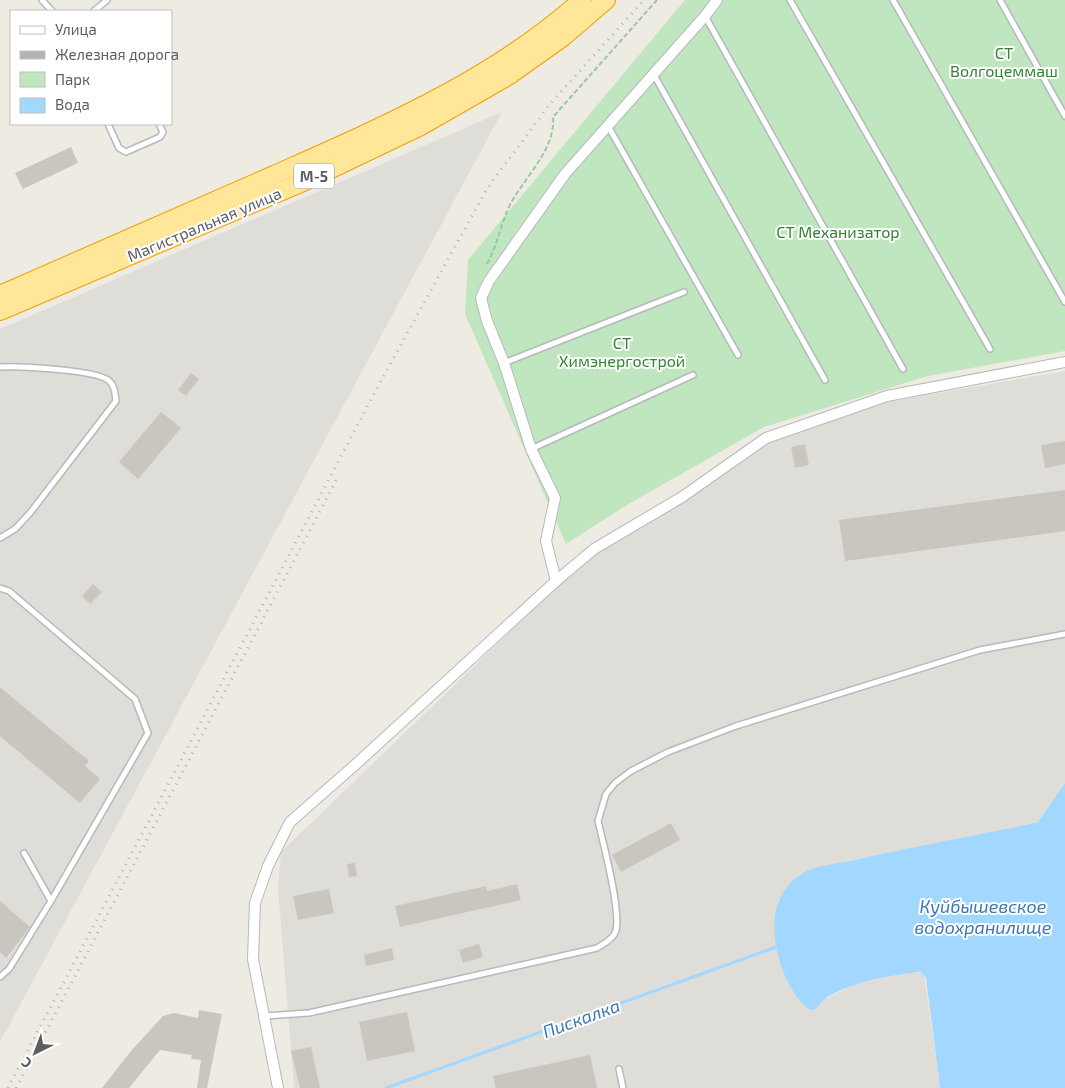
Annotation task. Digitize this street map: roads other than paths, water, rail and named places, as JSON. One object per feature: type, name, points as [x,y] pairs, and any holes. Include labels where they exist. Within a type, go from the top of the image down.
[{"type":"highway","name":"Магистральная улица","points":[[0,295],[411,113],[503,62],[554,25],[582,0]]},
{"type":"highway","name":"Магистральная улица","points":[[0,311],[310,179],[419,127],[508,76],[563,37],[606,0]]},
{"type":"street","points":[[556,581],[546,541],[555,498],[531,449],[504,363],[487,321],[481,298],[489,281],[565,174],[654,75],[717,0]]},
{"type":"street","points":[[278,1088],[253,960],[255,903],[268,866],[290,822],[556,581],[594,549],[682,497],[766,438],[887,396],[1065,362]]},
{"type":"lane","points":[[42,0],[51,10]]},
{"type":"lane","points":[[95,10],[107,0]]},
{"type":"lane","points":[[790,0],[990,349]]},
{"type":"lane","points":[[893,0],[1065,302]]},
{"type":"lane","points":[[1000,0],[1065,116]]},
{"type":"lane","points":[[705,16],[904,369]]},
{"type":"lane","points":[[654,75],[825,380]]},
{"type":"lane","points":[[108,125],[119,148],[126,152],[160,137],[162,132],[159,125]]},
{"type":"lane","points":[[608,126],[738,355]]},
{"type":"lane","points":[[504,363],[684,292]]},
{"type":"lane","points":[[0,367],[91,374],[106,378],[112,383],[116,401],[30,513],[15,529],[0,538]]},
{"type":"lane","points":[[531,449],[692,375]]},
{"type":"lane","points":[[0,588],[9,591],[135,700],[148,733],[51,901],[9,969],[0,977]]},
{"type":"lane","points":[[263,1016],[308,1013],[597,948],[606,943],[615,933],[617,917],[598,820],[600,806],[606,794],[615,783],[631,772],[668,752],[736,726],[852,688],[980,650],[1065,634]]},
{"type":"lane","points":[[24,853],[51,901]]},
{"type":"lane","points":[[619,1069],[623,1088]]},
{"type":"water","name":"Куйбышевское водохранилище","points":[[1065,783],[1065,1088],[940,1088],[926,978],[921,972],[864,982],[829,996],[814,1010],[808,1009],[801,1002],[790,986],[782,967],[776,948],[774,928],[779,901],[788,886],[795,879],[808,870],[820,866],[1038,822]]},
{"type":"waterway","name":"Пискалка","points":[[386,1088],[776,947]]},
{"type":"railway","points":[[8,1088],[377,388],[488,187],[550,104],[644,0]]},
{"type":"railway","points":[[16,1088],[339,475]]},
{"type":"park label","name":"СТ Волгоцеммаш","points":[[1004,61]]},
{"type":"park label","name":"СТ Механизатор","points":[[838,231]]},
{"type":"park label","name":"СТ Химэнергострой","points":[[622,351]]}]
